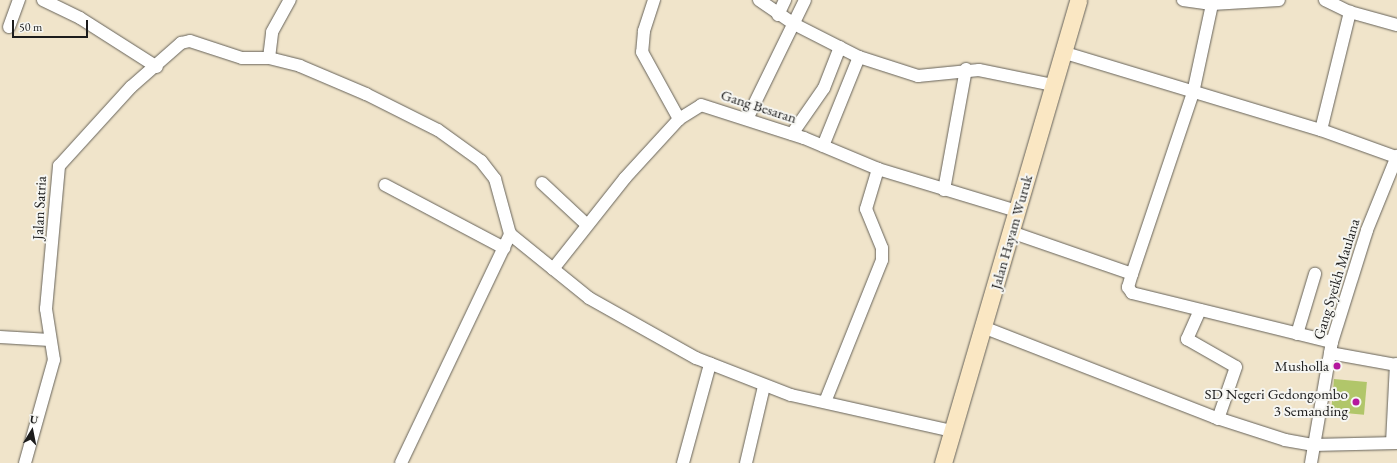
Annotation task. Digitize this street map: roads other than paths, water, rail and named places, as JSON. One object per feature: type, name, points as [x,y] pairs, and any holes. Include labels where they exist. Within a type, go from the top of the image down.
[{"type":"main road","name":"Jalan Hayam Wuruk","points":[[943,463],[1018,211],[1078,0]]},
{"type":"street","points":[[9,27],[19,0]]},
{"type":"street","points":[[42,0],[85,20],[157,67]]},
{"type":"street","points":[[290,0],[272,32],[269,58],[300,66],[366,94],[462,146],[481,160],[495,179],[510,234],[589,298],[710,364],[764,386],[825,402],[952,431]]},
{"type":"street","points":[[654,0],[644,30],[642,52],[680,119]]},
{"type":"street","points":[[759,0],[778,15],[859,57],[918,76],[966,70],[1006,73],[1053,85]]},
{"type":"street","points":[[778,15],[785,0]]},
{"type":"street","points":[[747,119],[805,0]]},
{"type":"street","points":[[1183,0],[1212,4],[1278,0]]},
{"type":"street","points":[[1325,0],[1350,12],[1397,25]]},
{"type":"street","points":[[983,327],[1218,419],[1278,438],[1313,445],[1394,443],[1394,361],[1331,348],[1297,334],[1130,292],[1128,285],[1193,93],[1212,4]]},
{"type":"street","points":[[1321,130],[1350,12]]},
{"type":"street","name":"Jalan Satria","points":[[25,463],[38,405],[53,370],[46,299],[56,227],[57,170],[124,94],[186,41],[242,58],[269,58]]},
{"type":"street","points":[[792,134],[824,88],[840,47]]},
{"type":"street","points":[[1062,52],[1193,93],[1321,130],[1396,161]]},
{"type":"street","points":[[823,146],[859,57]]},
{"type":"street","points":[[944,190],[966,70]]},
{"type":"street","name":"Gang Besaran","points":[[553,269],[586,224],[680,119],[701,105],[792,134],[878,168],[944,190],[1018,211]]},
{"type":"street","name":"Gang Syeikh Maulana","points":[[1311,463],[1331,348],[1367,230],[1396,161]]},
{"type":"street","points":[[825,402],[882,260],[882,248],[866,209],[878,168]]},
{"type":"street","points":[[542,183],[586,224]]},
{"type":"street","points":[[385,185],[504,248]]},
{"type":"street","points":[[1011,232],[1132,274]]},
{"type":"street","points":[[401,463],[510,234]]},
{"type":"street","points":[[1297,334],[1315,274]]},
{"type":"street","points":[[1200,310],[1187,339],[1236,367],[1218,419]]},
{"type":"street","points":[[0,337],[50,340]]},
{"type":"street","points":[[683,463],[710,364]]},
{"type":"street","points":[[746,463],[764,386]]},
{"type":"place","name":"Musholla","points":[[1337,366]]},
{"type":"place","name":"SD Negeri Gedongombo 3 Semanding","points":[[1356,402]]}]
